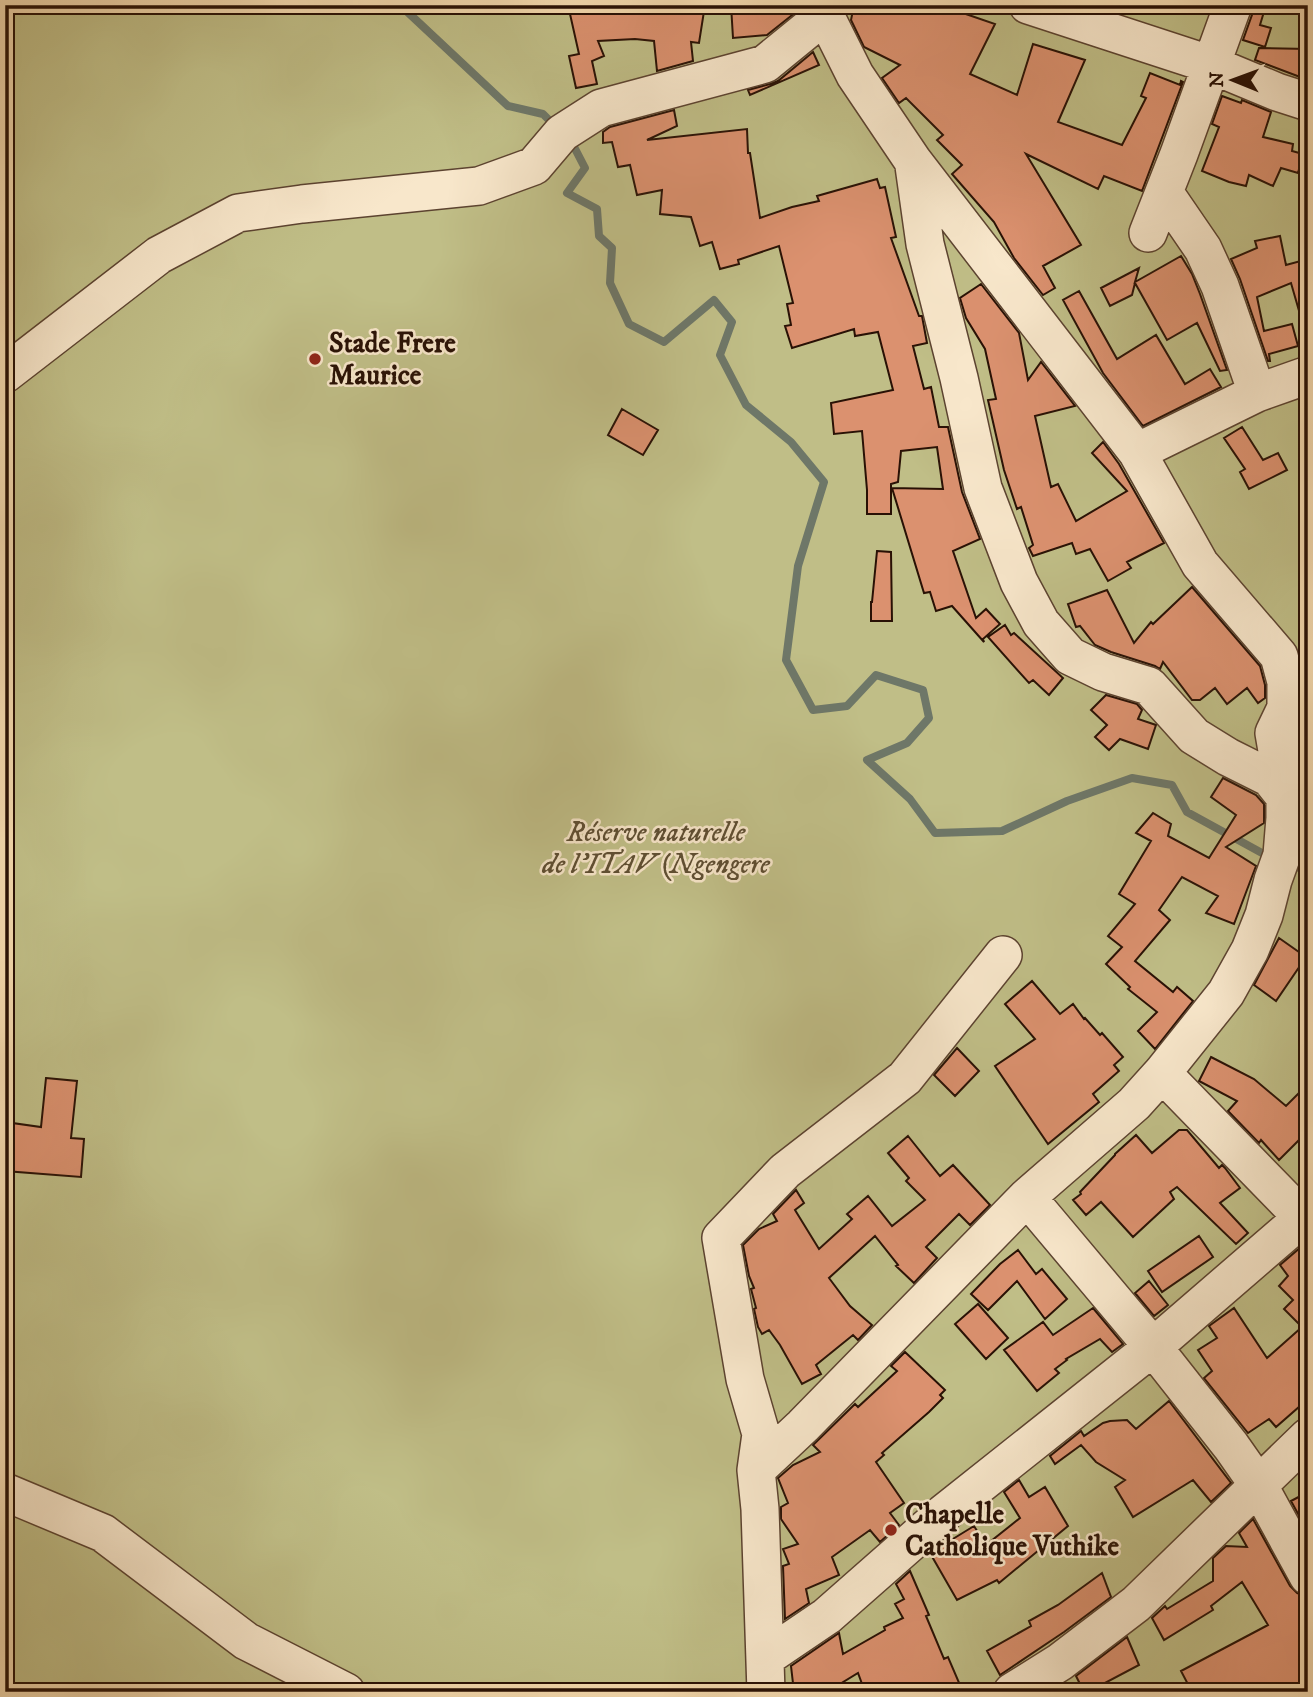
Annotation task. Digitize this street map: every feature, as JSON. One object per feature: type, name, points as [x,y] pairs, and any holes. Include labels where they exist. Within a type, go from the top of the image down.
[{"type":"street","points":[[1028,5],[1212,65],[1308,102]]},
{"type":"street","points":[[1148,233],[1180,154],[1233,5]]},
{"type":"street","points":[[5,374],[159,255],[238,213],[479,186],[534,166],[570,127],[601,108],[765,64],[824,10],[855,75],[913,161],[1137,452],[1199,565],[1279,656],[1286,682],[1286,708],[1274,733],[1296,788],[1285,818],[1277,868],[1264,915],[1250,950],[1226,993],[1134,1104],[1027,1197],[803,1426],[756,1470]]},
{"type":"street","points":[[913,161],[925,244],[984,488],[1019,582],[1041,623],[1070,656],[1103,672],[1149,686],[1195,736],[1228,757],[1296,788]]},
{"type":"street","points":[[1164,192],[1203,249],[1220,286],[1257,393]]},
{"type":"street","points":[[1137,452],[1257,393],[1308,375]]},
{"type":"street","points":[[1308,734],[1303,742],[1308,747]]},
{"type":"street","points":[[765,1675],[760,1509],[756,1470],[761,1434],[745,1379],[721,1238],[785,1171],[905,1078],[1003,955]]},
{"type":"street","points":[[765,1675],[827,1616],[944,1513],[1153,1347],[1306,1218],[1162,1073]]},
{"type":"street","points":[[1027,1197],[1153,1347],[1231,1446],[1259,1486],[1308,1576]]},
{"type":"street","points":[[1012,1692],[1060,1662],[1136,1604],[1308,1437]]},
{"type":"street","points":[[5,1492],[103,1533],[246,1640],[346,1692]]},
{"type":"green space","name":"Réserve naturelle de l'ITAV (Ngengere","points":[[5,5],[1308,5],[1308,1692],[5,1692]]},
{"type":"building","points":[[602,5],[705,5],[699,43],[691,42],[693,61],[657,71],[654,41],[598,41],[604,56],[592,61],[597,84],[576,88],[569,56],[579,54],[570,14]]},
{"type":"building","points":[[731,5],[793,5],[796,12],[767,35],[733,38]]},
{"type":"building","points":[[854,5],[932,5],[995,24],[970,74],[1017,95],[1033,44],[1085,60],[1058,122],[1122,145],[1146,98],[1141,96],[1150,73],[1180,85],[1181,81],[1183,82],[1142,191],[1104,176],[1098,189],[1026,154],[1081,245],[1043,266],[1055,288],[1043,295],[1014,258],[994,222],[952,174],[962,165],[937,140],[943,135],[906,98],[899,103],[882,78],[900,65],[864,47],[851,20]]},
{"type":"building","points":[[1253,5],[1266,5],[1260,25],[1271,28],[1265,47],[1243,40]]},
{"type":"building","points":[[1259,48],[1308,49],[1308,80],[1255,60]]},
{"type":"building","points":[[813,52],[819,65],[750,95],[748,90],[778,81]]},
{"type":"building","points":[[1222,96],[1241,103],[1242,100],[1271,112],[1263,137],[1293,144],[1292,151],[1303,154],[1298,173],[1281,168],[1273,186],[1249,175],[1246,186],[1202,171],[1219,127],[1212,124]]},
{"type":"building","points":[[674,110],[677,126],[647,140],[747,129],[748,153],[760,218],[819,201],[817,196],[877,179],[880,188],[885,187],[896,237],[891,238],[919,316],[922,316],[927,343],[913,346],[924,389],[931,387],[939,427],[948,427],[962,492],[980,539],[953,551],[976,618],[986,609],[1000,624],[983,639],[984,642],[952,606],[936,611],[930,592],[924,593],[892,488],[943,489],[937,447],[901,451],[898,482],[891,484],[891,514],[867,514],[862,431],[834,434],[831,403],[893,390],[878,332],[855,336],[854,329],[792,348],[785,326],[791,325],[787,304],[793,303],[779,246],[738,260],[739,264],[720,269],[712,242],[700,246],[691,217],[660,214],[662,190],[637,195],[630,165],[618,167],[612,142],[603,143],[603,132],[610,127]]},
{"type":"building","points":[[1280,236],[1286,265],[1308,259],[1308,320],[1302,321],[1291,283],[1257,297],[1264,331],[1292,324],[1298,346],[1269,354],[1268,361],[1231,259],[1257,248],[1255,241]]},
{"type":"building","points":[[1181,256],[1192,274],[1227,370],[1220,371],[1197,323],[1167,340],[1135,283],[1132,295],[1110,306],[1101,288],[1139,268],[1135,282]]},
{"type":"building","points":[[981,284],[1019,333],[1028,380],[1041,362],[1075,406],[1035,416],[1051,487],[1058,484],[1076,521],[1127,491],[1092,453],[1103,442],[1119,464],[1164,543],[1127,562],[1131,568],[1108,581],[1090,549],[1076,554],[1072,543],[1033,556],[1029,548],[1033,545],[1021,507],[1017,509],[1004,470],[988,400],[996,399],[985,349],[966,318],[960,298]]},
{"type":"building","points":[[1079,291],[1117,359],[1156,335],[1185,384],[1210,369],[1221,387],[1143,426],[1103,373],[1063,300]]},
{"type":"building","points":[[622,409],[658,430],[643,455],[608,435]]},
{"type":"building","points":[[1242,427],[1263,460],[1278,453],[1287,470],[1249,489],[1240,472],[1245,469],[1224,438]]},
{"type":"building","points":[[877,551],[891,552],[892,621],[871,621]]},
{"type":"building","points":[[1192,587],[1260,666],[1265,698],[1258,703],[1247,688],[1227,704],[1215,688],[1200,700],[1192,700],[1163,662],[1160,669],[1095,645],[1080,626],[1076,627],[1068,604],[1107,590],[1134,643],[1151,622],[1153,624]]},
{"type":"building","points":[[1005,625],[1011,635],[1014,633],[1063,678],[1049,695],[1033,680],[1029,683],[988,637]]},
{"type":"building","points":[[1106,695],[1137,704],[1142,710],[1138,719],[1156,725],[1148,749],[1120,739],[1109,750],[1095,737],[1107,725],[1091,710]]},
{"type":"building","points":[[1223,778],[1256,795],[1264,804],[1264,823],[1226,847],[1256,866],[1234,924],[1206,913],[1218,896],[1182,877],[1159,910],[1170,920],[1135,961],[1173,992],[1177,987],[1193,1001],[1155,1049],[1138,1031],[1157,1012],[1128,989],[1130,987],[1106,964],[1122,947],[1108,936],[1135,904],[1119,894],[1151,841],[1136,833],[1153,813],[1171,824],[1168,836],[1209,858],[1236,815],[1211,797]]},
{"type":"building","points":[[1279,938],[1306,957],[1276,1001],[1254,985]]},
{"type":"building","points":[[1032,981],[1060,1014],[1073,1004],[1084,1019],[1100,1035],[1102,1033],[1123,1057],[1114,1065],[1119,1071],[1093,1094],[1099,1102],[1048,1144],[995,1066],[1035,1039],[1005,1004]]},
{"type":"building","points":[[957,1048],[979,1071],[955,1096],[934,1075]]},
{"type":"building","points":[[1211,1057],[1254,1079],[1286,1106],[1308,1084],[1308,1131],[1279,1160],[1228,1111],[1237,1101],[1199,1081]]},
{"type":"building","points":[[46,1078],[77,1081],[71,1138],[84,1139],[81,1177],[5,1171],[5,1122],[41,1127]]},
{"type":"building","points":[[1179,1130],[1187,1130],[1219,1168],[1222,1165],[1225,1168],[1240,1188],[1220,1203],[1248,1233],[1236,1244],[1177,1187],[1170,1192],[1174,1199],[1133,1237],[1101,1202],[1086,1215],[1073,1200],[1136,1135],[1152,1153]]},
{"type":"building","points":[[908,1136],[940,1176],[953,1165],[990,1205],[970,1225],[959,1214],[926,1247],[937,1258],[914,1283],[896,1266],[898,1265],[875,1236],[829,1278],[850,1306],[872,1325],[858,1340],[853,1335],[816,1365],[821,1374],[802,1384],[769,1330],[762,1334],[758,1327],[751,1289],[754,1288],[743,1245],[759,1229],[777,1221],[773,1214],[796,1190],[804,1203],[795,1210],[819,1249],[852,1219],[847,1214],[868,1196],[892,1226],[925,1200],[906,1181],[909,1178],[888,1153]]},
{"type":"building","points":[[1199,1236],[1213,1257],[1162,1292],[1148,1271]]},
{"type":"building","points":[[1301,1247],[1308,1255],[1308,1399],[1276,1427],[1269,1419],[1248,1433],[1204,1378],[1212,1371],[1198,1350],[1217,1338],[1209,1326],[1234,1308],[1267,1358],[1302,1327],[1284,1309],[1293,1300],[1279,1286],[1288,1276],[1280,1265]]},
{"type":"building","points":[[1018,1250],[1036,1274],[1042,1269],[1067,1299],[1045,1319],[1017,1281],[988,1310],[971,1294]]},
{"type":"building","points":[[1149,1281],[1168,1305],[1154,1316],[1135,1293]]},
{"type":"building","points":[[978,1304],[1008,1338],[986,1359],[955,1324]]},
{"type":"building","points":[[1093,1308],[1123,1344],[1112,1352],[1100,1339],[1066,1359],[1055,1369],[1059,1373],[1037,1391],[1004,1350],[1043,1322],[1053,1335]]},
{"type":"building","points":[[905,1352],[945,1390],[940,1395],[943,1398],[882,1453],[884,1455],[876,1462],[904,1503],[890,1513],[899,1525],[880,1542],[870,1530],[832,1557],[839,1575],[806,1589],[809,1603],[785,1619],[783,1566],[789,1564],[783,1549],[798,1544],[781,1519],[781,1507],[788,1503],[778,1478],[793,1465],[820,1452],[813,1445],[855,1404],[858,1407],[897,1371],[891,1366]]},
{"type":"building","points":[[1169,1401],[1231,1483],[1211,1502],[1193,1480],[1133,1517],[1115,1487],[1125,1480],[1096,1462],[1081,1445],[1055,1464],[1050,1456],[1081,1431],[1084,1436],[1103,1423],[1127,1420],[1136,1429]]},
{"type":"building","points":[[1019,1480],[1029,1497],[1045,1487],[1068,1526],[999,1583],[997,1580],[957,1600],[930,1553],[974,1526],[986,1545],[1020,1518],[1004,1492]]},
{"type":"building","points":[[1308,1492],[1308,1532],[1291,1501]]},
{"type":"building","points":[[1253,1519],[1290,1586],[1308,1598],[1308,1692],[1192,1692],[1181,1671],[1268,1625],[1242,1582],[1211,1606],[1213,1610],[1164,1640],[1152,1618],[1165,1606],[1167,1609],[1213,1581],[1213,1558],[1226,1546],[1247,1547],[1239,1533]]},
{"type":"building","points":[[910,1571],[944,1659],[948,1657],[963,1692],[906,1692],[903,1685],[883,1692],[865,1692],[858,1673],[830,1690],[794,1692],[791,1666],[839,1633],[843,1654],[903,1618],[895,1604],[904,1599],[896,1584]]},
{"type":"building","points":[[1102,1573],[1111,1597],[1000,1675],[987,1651],[1031,1626],[1029,1621],[1058,1605]]},
{"type":"building","points":[[1127,1637],[1139,1665],[1084,1692],[1076,1676]]},
{"type":"waterway","points":[[400,5],[508,106],[543,114],[555,126]]},
{"type":"waterway","points":[[570,139],[585,168],[567,193],[597,209],[599,236],[612,248],[610,283],[629,324],[664,342],[714,300],[732,322],[720,355],[746,405],[791,442],[824,482],[798,566],[786,660],[813,710],[847,706],[876,675],[923,690],[929,718],[907,743],[867,760],[910,799],[935,833],[1002,831],[1067,801],[1132,778],[1172,785],[1187,812],[1273,859]]},
{"type":"waterway","points":[[1288,865],[1308,870]]},
{"type":"place","name":"Stade Frere Maurice","points":[[315,359]]},
{"type":"place","name":"Chapelle Catholique Vuthike","points":[[891,1530]]}]
